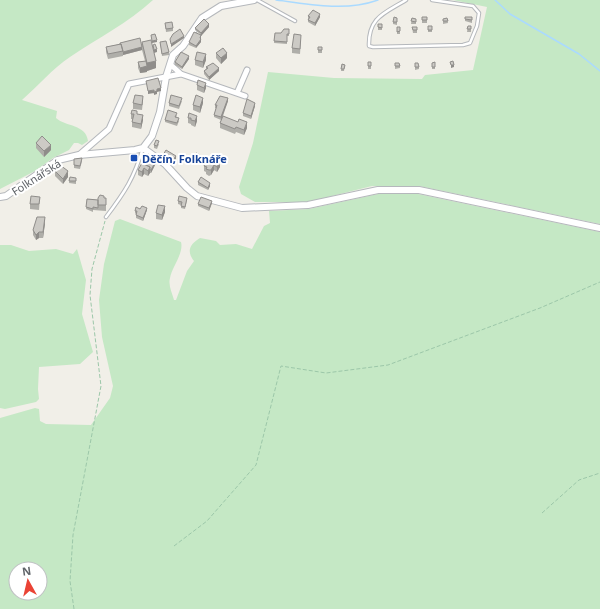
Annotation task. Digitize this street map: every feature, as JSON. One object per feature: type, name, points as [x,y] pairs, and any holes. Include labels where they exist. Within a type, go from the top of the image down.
[{"type":"street","points":[[254,0],[221,6],[202,18],[182,46],[173,55],[166,77],[160,112],[152,136],[143,148],[165,164],[186,188],[197,196],[242,208],[308,205],[378,190],[419,190],[600,228]]},
{"type":"street","points":[[171,65],[181,74],[246,96]]},
{"type":"street","points":[[237,93],[247,70]]},
{"type":"street","points":[[78,154],[109,129],[130,84],[181,74]]},
{"type":"street","name":"Folknářská","points":[[0,197],[6,196],[58,160],[78,154],[135,150],[143,148]]},
{"type":"lane","points":[[258,0],[295,22]]},
{"type":"lane","points":[[406,0],[376,18],[370,29],[369,46],[410,47],[463,45],[470,43],[477,26],[479,13],[473,6],[432,0]]},
{"type":"lane","points":[[106,217],[122,195],[135,173],[143,148]]},
{"type":"path","points":[[74,609],[70,581],[72,535],[100,386],[90,295],[92,270],[106,217]]},
{"type":"path","points":[[174,546],[207,521],[256,465],[281,366],[326,373],[388,365],[540,308],[600,282]]},
{"type":"path","points":[[542,512],[579,480],[600,473]]},
{"type":"green space","points":[[0,0],[153,0],[123,23],[64,61],[22,100],[57,111],[56,118],[80,129],[84,132],[88,141],[82,145],[74,143],[69,150],[53,158],[35,171],[0,189]]},
{"type":"green space","points":[[453,0],[600,0],[600,224],[419,186],[372,186],[308,202],[255,202],[241,194],[239,187],[253,143],[268,72],[334,78],[422,79],[425,75],[473,70],[487,7]]},
{"type":"green space","points":[[378,194],[418,194],[600,232],[600,609],[0,609],[0,418],[35,408],[39,409],[40,421],[46,424],[91,425],[110,398],[113,386],[102,337],[99,300],[104,264],[115,221],[120,219],[181,242],[181,251],[171,274],[170,281],[170,289],[174,300],[176,300],[187,271],[194,261],[190,254],[190,248],[197,240],[200,238],[216,241],[220,245],[236,244],[252,249],[264,226],[270,223],[269,211],[309,209]]},
{"type":"green space","points":[[0,245],[11,245],[29,251],[56,249],[73,254],[77,249],[86,280],[82,314],[93,352],[80,364],[39,367],[39,399],[36,402],[5,409],[0,408]]},
{"type":"building","points":[[313,10],[320,14],[315,23],[308,20],[310,17],[308,16]]},
{"type":"building","points":[[394,17],[397,18],[397,22],[393,22]]},
{"type":"building","points":[[422,17],[427,17],[427,20],[422,20]]},
{"type":"building","points":[[465,17],[472,17],[472,20],[465,19]]},
{"type":"building","points":[[412,18],[416,19],[416,22],[411,21]]},
{"type":"building","points":[[447,18],[448,21],[443,21],[443,19]]},
{"type":"building","points":[[204,19],[209,24],[201,33],[195,28]]},
{"type":"building","points":[[172,22],[173,28],[166,29],[165,23]]},
{"type":"building","points":[[378,24],[382,24],[382,28],[378,27]]},
{"type":"building","points":[[428,26],[432,26],[432,30],[428,30]]},
{"type":"building","points":[[468,26],[471,26],[471,29],[467,29]]},
{"type":"building","points":[[397,27],[400,27],[400,31],[397,32]]},
{"type":"building","points":[[412,27],[417,27],[417,30],[413,30]]},
{"type":"building","points":[[180,29],[184,36],[171,44],[170,39],[173,34]]},
{"type":"building","points":[[284,29],[289,29],[289,34],[287,34],[287,42],[274,41],[275,33],[281,33]]},
{"type":"building","points":[[194,32],[201,35],[201,39],[196,46],[189,42]]},
{"type":"building","points":[[155,34],[157,40],[152,41],[151,35]]},
{"type":"building","points":[[294,34],[301,35],[300,49],[292,48]]},
{"type":"building","points":[[140,38],[142,47],[123,52],[120,43]]},
{"type":"building","points":[[151,40],[156,61],[147,63],[142,42]]},
{"type":"building","points":[[166,41],[169,52],[162,54],[160,42]]},
{"type":"building","points":[[121,44],[123,51],[108,54],[106,47]]},
{"type":"building","points":[[155,44],[157,49],[154,50],[153,45]]},
{"type":"building","points":[[318,47],[322,47],[322,50],[318,50]]},
{"type":"building","points":[[223,48],[227,53],[221,58],[216,53]]},
{"type":"building","points":[[181,52],[189,56],[182,67],[175,62]]},
{"type":"building","points":[[197,52],[206,54],[203,62],[195,60]]},
{"type":"building","points":[[146,61],[147,66],[140,68],[138,62]]},
{"type":"building","points":[[453,61],[454,65],[451,65],[450,62]]},
{"type":"building","points":[[368,62],[371,62],[371,66],[368,66]]},
{"type":"building","points":[[435,62],[435,67],[432,67],[432,63]]},
{"type":"building","points":[[213,63],[219,68],[209,77],[204,71],[208,68],[206,67]]},
{"type":"building","points":[[395,63],[399,63],[400,66],[395,66]]},
{"type":"building","points":[[415,63],[418,63],[419,67],[415,67]]},
{"type":"building","points":[[342,64],[345,65],[344,69],[341,69]]},
{"type":"building","points":[[158,78],[161,88],[154,92],[154,90],[148,91],[146,81]]},
{"type":"building","points":[[198,80],[206,83],[204,88],[197,85]]},
{"type":"building","points":[[135,95],[143,96],[142,105],[133,103]]},
{"type":"building","points":[[171,95],[182,98],[179,106],[169,103]]},
{"type":"building","points":[[196,95],[203,98],[200,107],[193,105]]},
{"type":"building","points":[[220,96],[228,98],[221,117],[214,115],[217,105],[215,105]]},
{"type":"building","points":[[247,99],[255,103],[251,116],[243,113]]},
{"type":"building","points":[[132,110],[137,111],[137,114],[143,115],[141,124],[132,122],[134,114],[131,114]]},
{"type":"building","points":[[168,110],[177,113],[175,117],[179,118],[177,123],[165,120]]},
{"type":"building","points":[[189,113],[197,116],[195,121],[188,118]]},
{"type":"building","points":[[223,116],[238,122],[239,119],[247,122],[244,130],[236,127],[235,129],[220,123]]},
{"type":"building","points":[[42,136],[51,145],[44,151],[36,143]]},
{"type":"building","points":[[156,140],[159,141],[157,146],[154,145]]},
{"type":"building","points":[[166,150],[176,156],[172,161],[163,155]]},
{"type":"building","points":[[148,154],[157,159],[151,170],[150,167],[142,163]]},
{"type":"building","points":[[210,156],[220,162],[217,167],[214,165],[211,170],[209,170],[204,166]]},
{"type":"building","points":[[82,158],[80,166],[74,165],[74,159]]},
{"type":"building","points":[[142,163],[150,167],[148,171],[144,168],[142,172],[138,170]]},
{"type":"building","points":[[60,165],[68,171],[63,179],[55,171]]},
{"type":"building","points":[[70,177],[76,178],[76,181],[69,181]]},
{"type":"building","points":[[201,177],[210,183],[208,188],[198,182]]},
{"type":"building","points":[[100,195],[106,198],[106,205],[98,205],[98,198]]},
{"type":"building","points":[[31,196],[40,197],[39,204],[30,204]]},
{"type":"building","points":[[179,196],[187,198],[185,207],[181,206],[182,202],[178,201]]},
{"type":"building","points":[[201,197],[212,201],[209,208],[198,204]]},
{"type":"building","points":[[87,199],[98,200],[98,208],[93,207],[93,209],[86,207]]},
{"type":"building","points":[[158,205],[165,206],[162,215],[156,213]]},
{"type":"building","points":[[142,206],[147,208],[143,218],[136,215],[137,211],[135,211],[136,207],[140,209]]},
{"type":"building","points":[[37,217],[45,217],[43,232],[39,232],[36,235],[33,230]]},
{"type":"waterway","points":[[276,0],[327,6],[353,6],[378,0]]},
{"type":"waterway","points":[[495,0],[510,14],[579,54],[600,71]]},
{"type":"place","name":"Děčín, Folknáře","points":[[134,158]]}]
